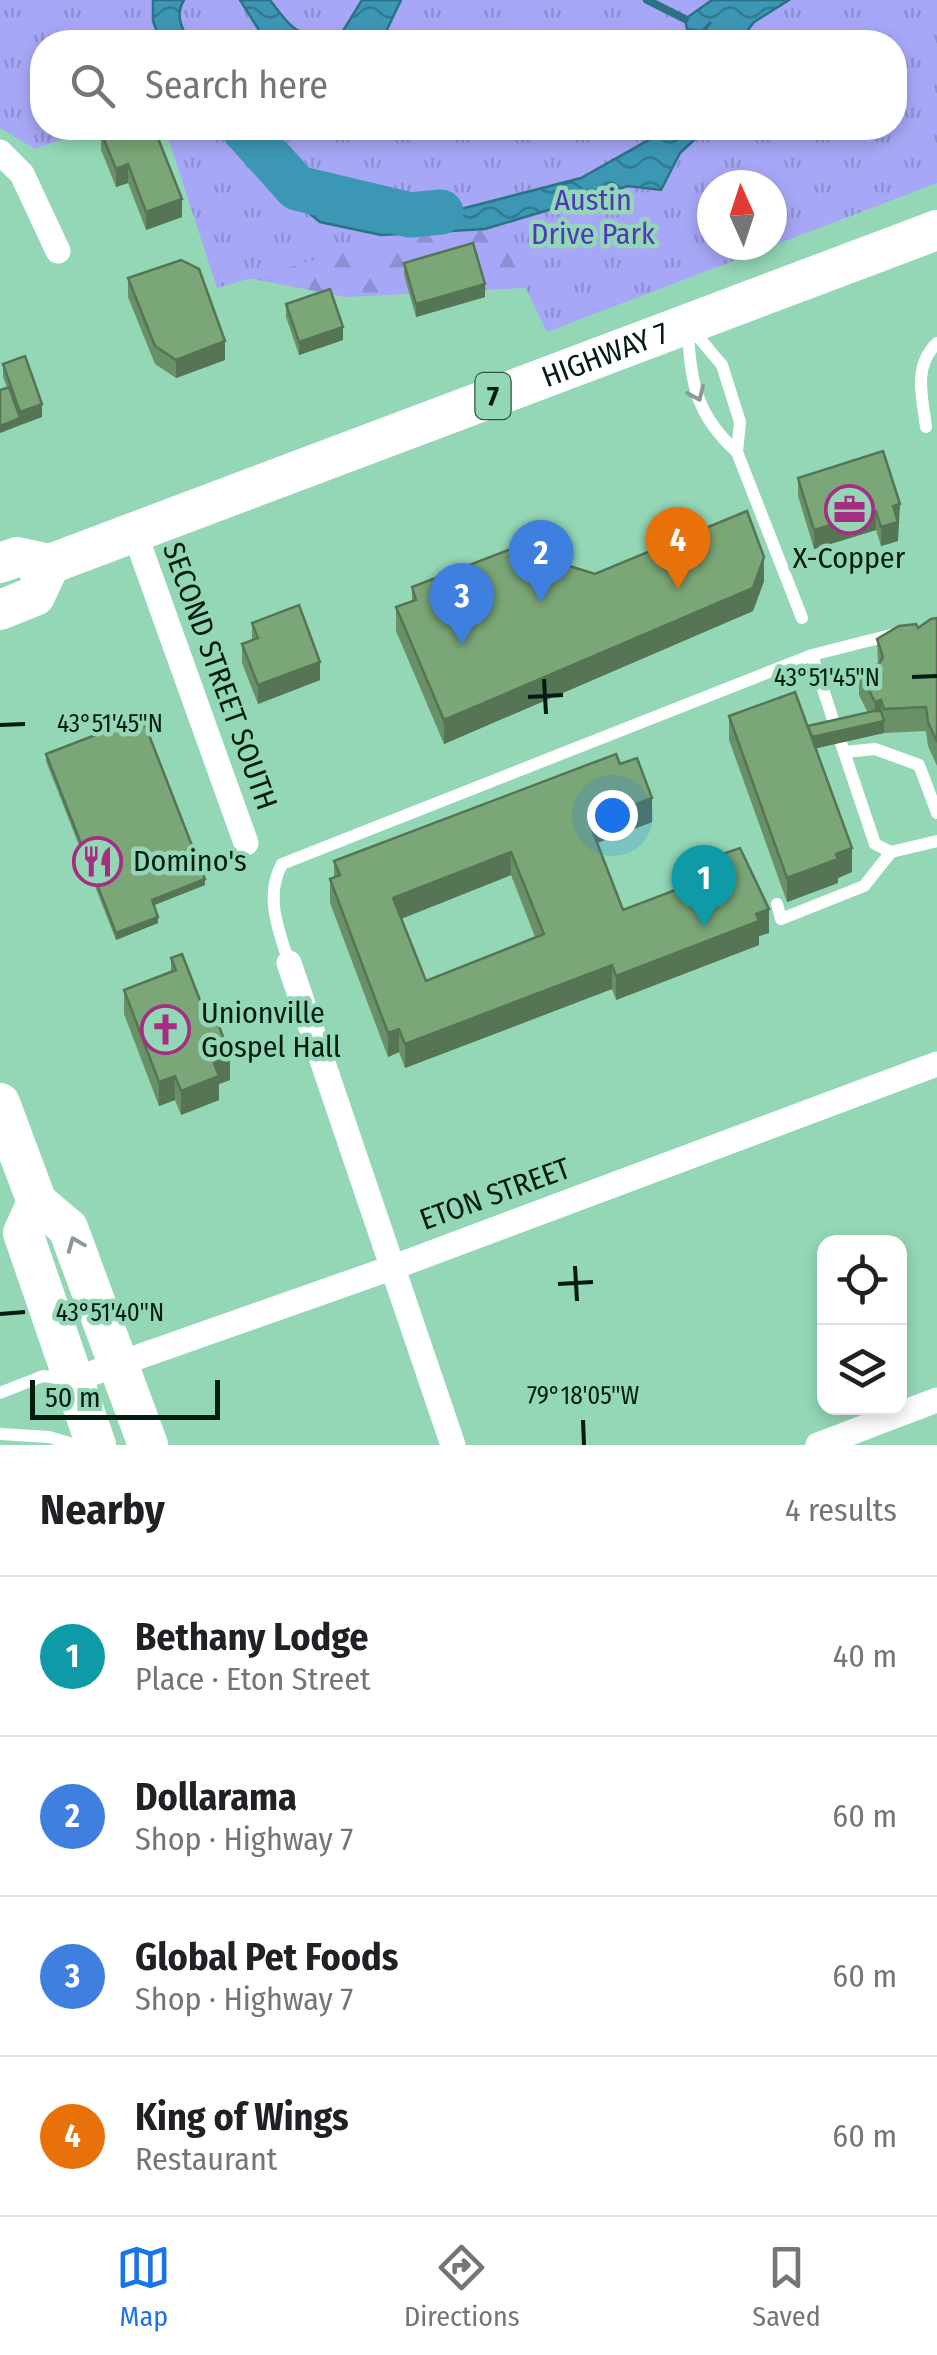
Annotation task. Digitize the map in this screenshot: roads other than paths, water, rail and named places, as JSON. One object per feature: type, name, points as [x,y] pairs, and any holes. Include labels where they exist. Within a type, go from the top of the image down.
[{"type":"main road","name":"HIGHWAY 7","points":[[0,564],[17,557],[50,564],[937,230]]},
{"type":"main road","points":[[0,610],[35,596],[50,564]]},
{"type":"main road","points":[[0,1103],[37,1202],[68,1228],[122,1364],[148,1445]]},
{"type":"main road","points":[[37,1202],[22,1233],[96,1445]]},
{"type":"street","points":[[0,152],[22,174],[58,251]]},
{"type":"street","name":"SECOND STREET SOUTH","points":[[134,530],[246,842]]},
{"type":"street","points":[[289,963],[453,1445]]},
{"type":"street","name":"ETON STREET","points":[[73,1380],[394,1267],[937,1064]]},
{"type":"street","points":[[818,1445],[937,1400]]},
{"type":"lane","points":[[688,324],[690,378],[712,430],[737,452]]},
{"type":"lane","points":[[688,324],[722,366],[740,422],[737,452],[802,618]]},
{"type":"lane","points":[[926,427],[920,385],[924,356],[937,343]]},
{"type":"lane","points":[[289,963],[273,916],[276,875],[282,864],[812,655],[913,629]]},
{"type":"lane","points":[[812,655],[876,844],[891,852]]},
{"type":"lane","points":[[841,742],[918,764],[937,813]]},
{"type":"lane","points":[[777,904],[781,919],[864,886],[891,852],[937,841]]},
{"type":"lane","points":[[0,1393],[43,1376],[73,1380]]},
{"type":"lane","points":[[0,1434],[48,1437],[76,1445]]},
{"type":"water","points":[[153,0],[184,0],[180,11],[183,30],[156,30]]},
{"type":"water","points":[[240,0],[270,0],[297,30],[259,30]]},
{"type":"water","points":[[362,0],[401,0],[387,30],[344,30]]},
{"type":"water","points":[[712,0],[789,0],[748,30],[705,30],[711,22],[703,30],[687,29],[685,19]]},
{"type":"water","points":[[237,140],[277,140],[332,194],[377,208],[461,209],[581,178],[649,140],[694,140],[680,153],[661,190],[628,186],[485,229],[381,235],[320,222],[282,191]]},
{"type":"waterway","points":[[647,0],[685,19]]},
{"type":"waterway","points":[[254,140],[297,188],[410,215],[441,212]]},
{"type":"place","name":"X-Copper","points":[[849,509]]},
{"type":"place","name":"King of Wings","points":[[678,589]]},
{"type":"place","name":"Dollarama","points":[[541,602]]},
{"type":"place","name":"Global Pet Foods","points":[[462,645]]},
{"type":"place","name":"Domino's","points":[[98,861]]},
{"type":"place","name":"Bethany Lodge","points":[[704,927]]},
{"type":"place","name":"Unionville Gospel Hall","points":[[166,1030]]},
{"type":"park label","name":"Austin Drive Park","points":[[593,217]]}]
